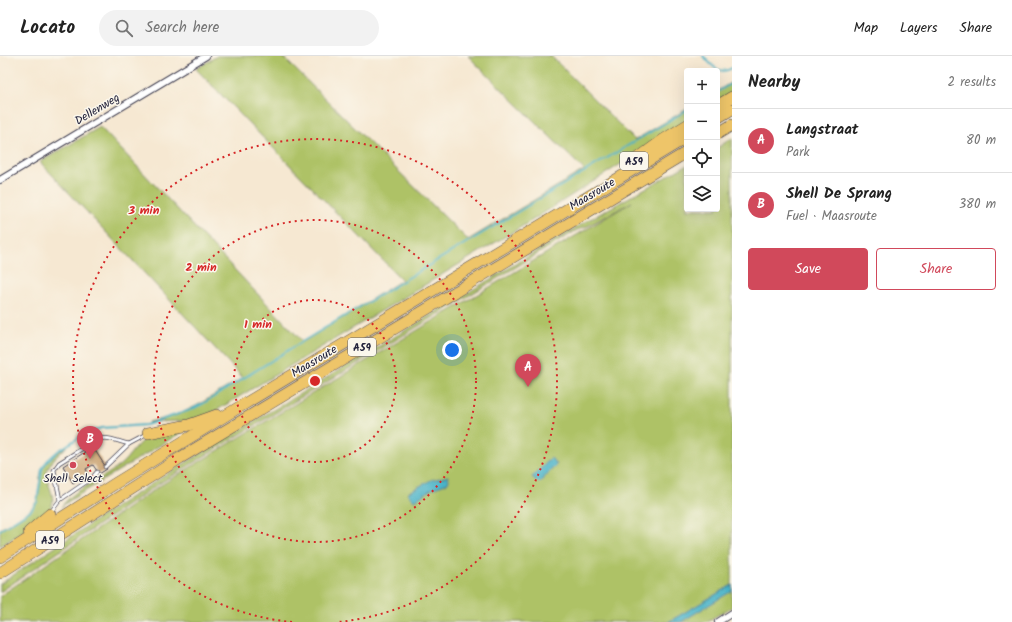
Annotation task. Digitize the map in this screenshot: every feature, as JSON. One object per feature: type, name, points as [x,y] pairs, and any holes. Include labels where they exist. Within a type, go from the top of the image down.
[{"type":"highway","points":[[720,104],[732,97]]},
{"type":"highway","points":[[720,116],[732,109]]},
{"type":"highway","points":[[720,132],[732,125]]},
{"type":"highway","name":"A59","points":[[582,200],[663,140],[684,127]]},
{"type":"highway","name":"Maasroute","points":[[2,556],[116,483],[241,406],[684,138]]},
{"type":"highway","name":"Maasroute","points":[[0,573],[180,458],[535,242],[684,154]]},
{"type":"highway","name":"A59","points":[[148,433],[189,425],[241,406]]},
{"type":"highway","name":"A59","points":[[2,556],[50,514]]},
{"type":"street","name":"Dellenweg","points":[[0,180],[206,56]]},
{"type":"street","points":[[718,622],[732,613]]},
{"type":"lane","name":"A59","points":[[106,467],[129,444],[148,433]]},
{"type":"lane","points":[[90,443],[100,438],[105,438],[129,444]]},
{"type":"lane","points":[[60,500],[54,470],[59,462],[83,448]]},
{"type":"lane","name":"A59","points":[[50,514],[60,500],[92,478],[97,472]]},
{"type":"green space","points":[[217,56],[282,56],[468,240],[584,170],[468,56],[551,56],[635,140],[684,111],[684,124],[531,221],[207,416],[187,421],[149,422],[177,415],[196,406],[243,378],[40,162],[100,127],[303,342],[402,280],[196,69]]},
{"type":"green space","points":[[732,82],[732,93],[720,101],[720,89]]},
{"type":"green space","points":[[732,138],[732,607],[706,622],[0,622],[0,596],[161,485],[632,202],[586,227],[577,230],[160,483],[0,592],[0,584],[172,471],[585,222],[684,167],[684,212],[720,212],[720,146]]},
{"type":"green space","points":[[190,427],[61,507],[81,489],[105,476],[120,465],[137,446],[148,437]]},
{"type":"green space","points":[[68,445],[48,468],[47,477],[53,502],[48,512],[28,528],[0,546],[0,529],[20,517],[34,506],[38,498],[41,472],[51,458]]},
{"type":"water","points":[[551,458],[557,464],[539,483],[532,477]]},
{"type":"water","points":[[448,476],[448,483],[432,489],[414,501],[407,493],[431,480]]},
{"type":"water","points":[[732,585],[732,591],[681,622],[668,622]]},
{"type":"building","points":[[89,441],[107,469],[99,474],[93,465],[86,469],[88,473],[73,483],[63,466],[85,452],[81,445]]},
{"type":"waterway","points":[[703,56],[719,70],[723,71],[732,68]]},
{"type":"waterway","points":[[720,90],[732,83]]},
{"type":"waterway","points":[[0,530],[31,510],[37,502],[42,469],[47,461],[58,451],[86,433],[101,428],[146,425],[190,410],[204,403],[295,346],[684,112]]},
{"type":"place","name":"Langstraat","points":[[528,387]]},
{"type":"place","name":"Shell De Sprang","points":[[90,459]]},
{"type":"place","name":"Shell Select","points":[[73,465]]}]
